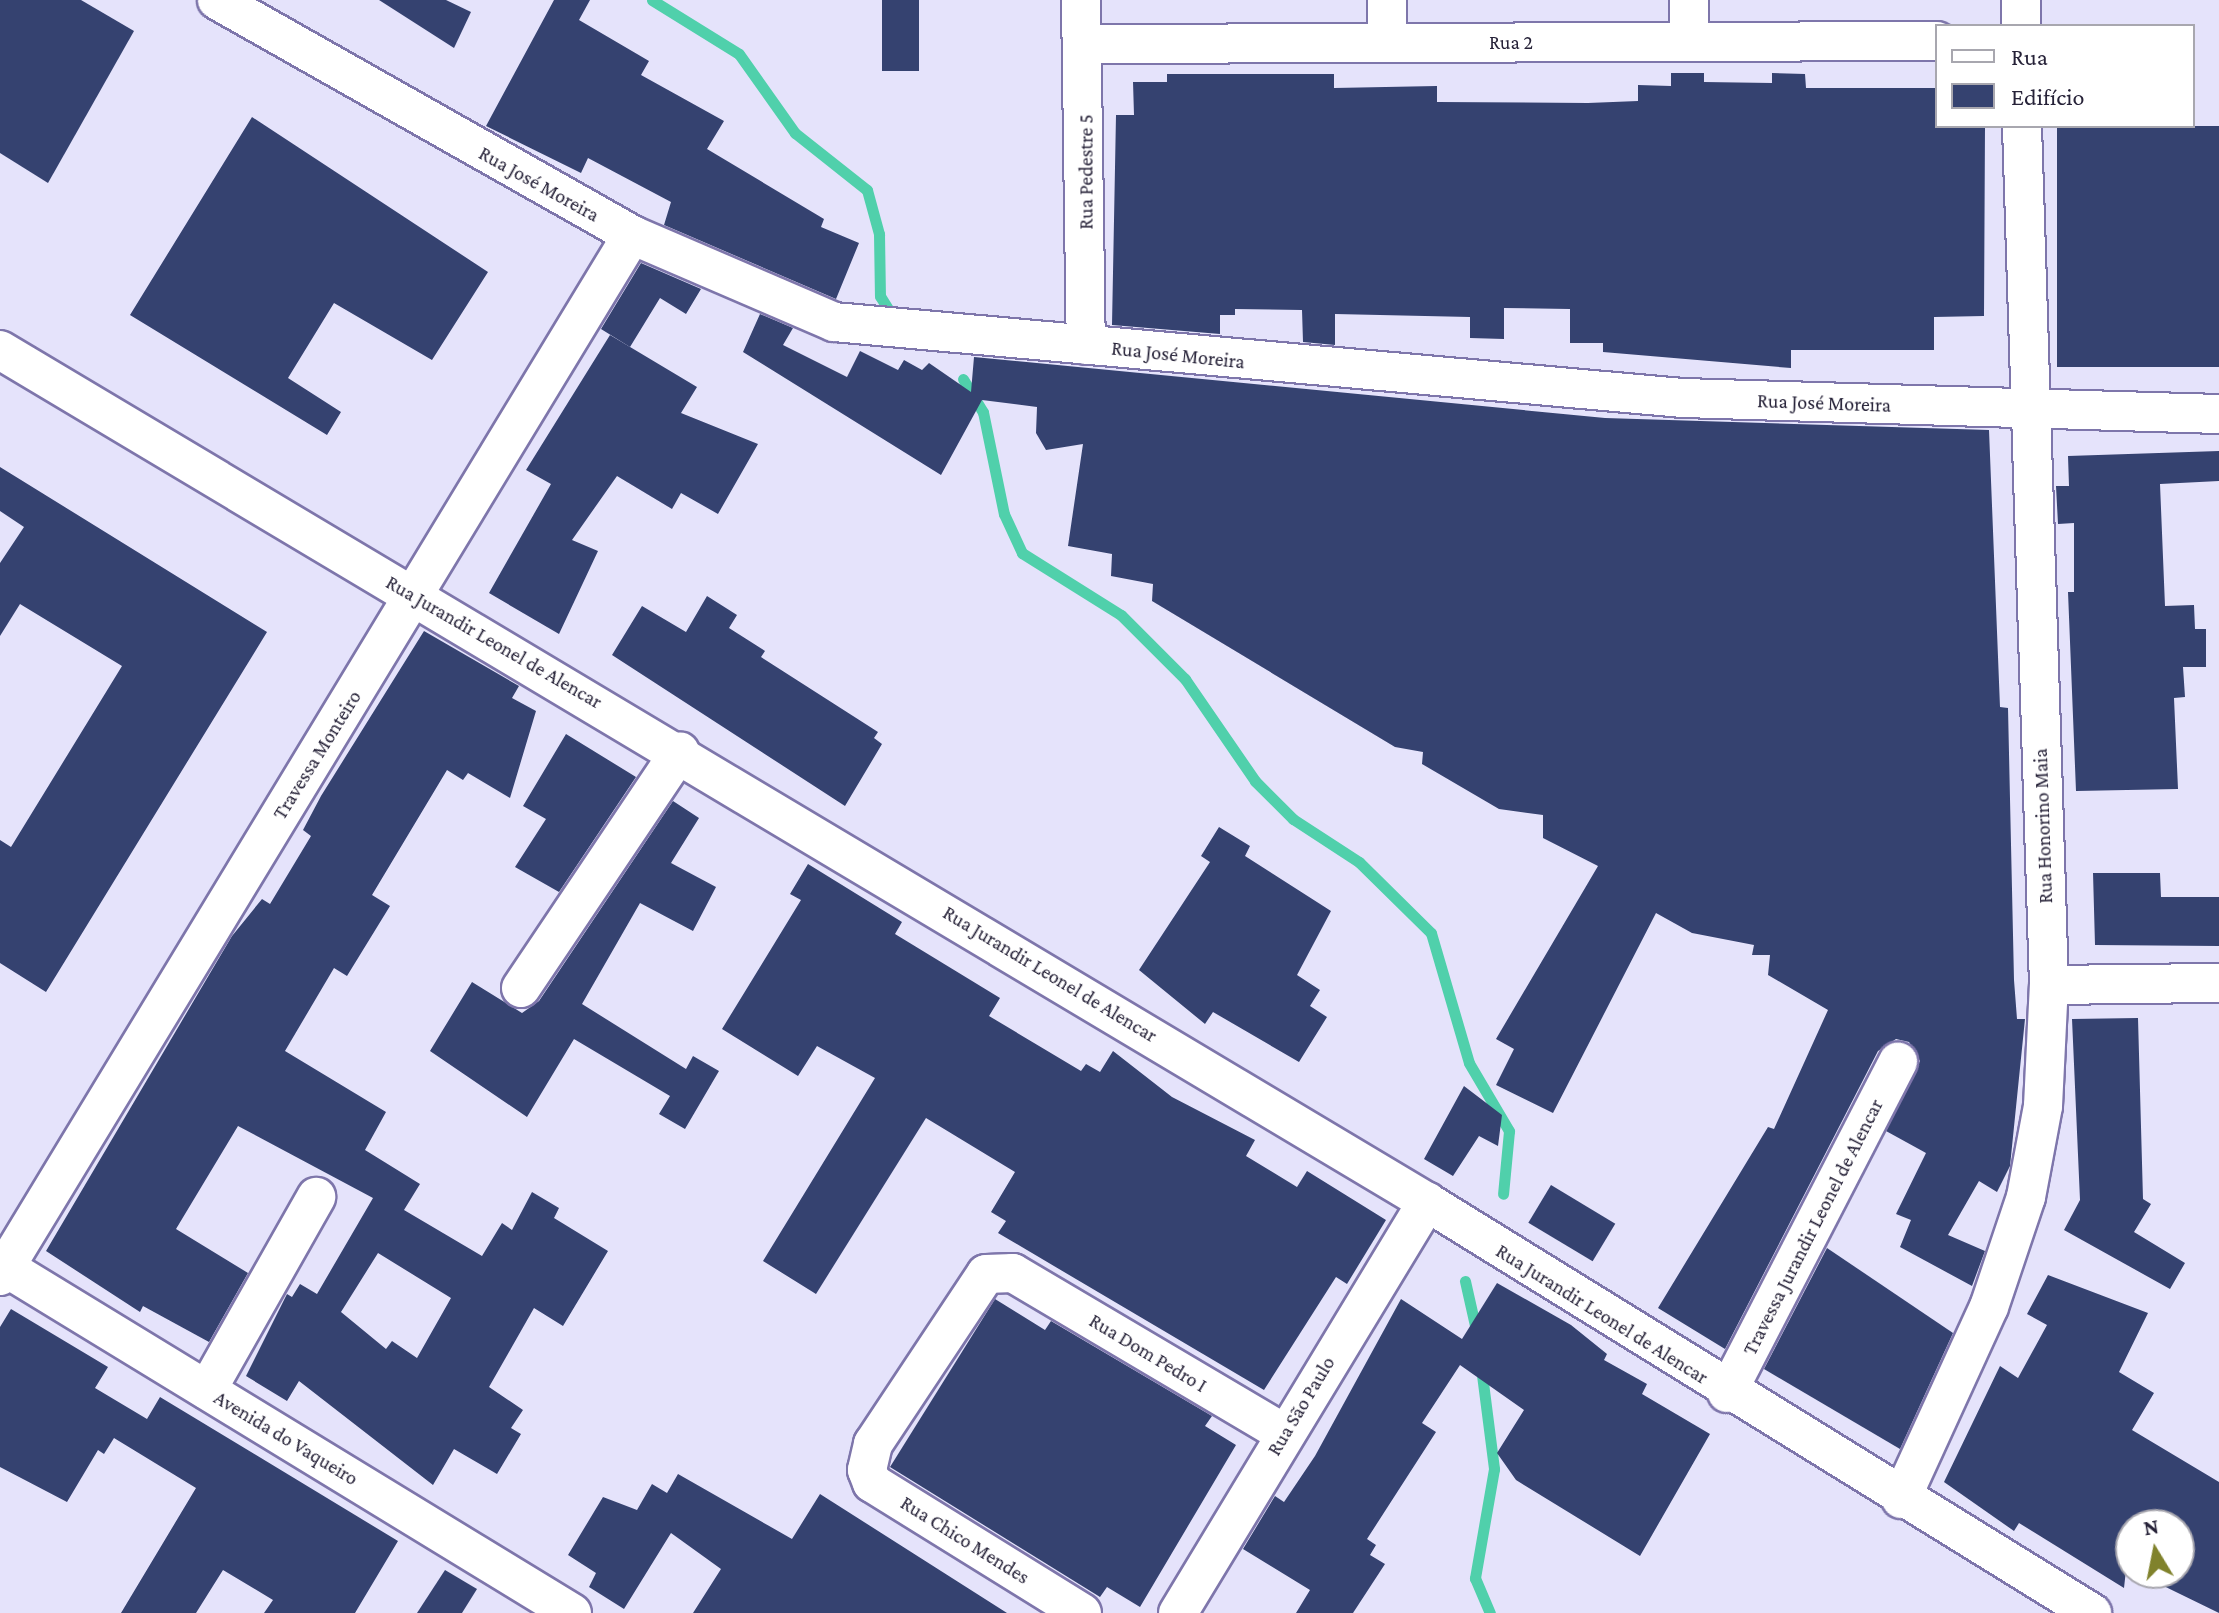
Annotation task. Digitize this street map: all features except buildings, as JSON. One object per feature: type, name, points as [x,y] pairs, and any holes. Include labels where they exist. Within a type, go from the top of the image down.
[{"type":"street","name":"Rua José Moreira","points":[[217,0],[632,235],[804,314],[873,329],[1683,398],[2028,412],[2219,414]]},
{"type":"street","name":"Rua Pedestre 5","points":[[1081,0],[1086,44],[1086,345]]},
{"type":"street","points":[[1387,0],[1387,43]]},
{"type":"street","points":[[1689,0],[1689,42]]},
{"type":"street","points":[[2021,0],[2021,24]]},
{"type":"street","name":"Rua 2","points":[[1086,44],[1935,41]]},
{"type":"street","name":"Rua Honorino Maia","points":[[1901,1499],[1989,1307],[2026,1197],[2043,1106],[2049,985],[2028,412],[2022,128]]},
{"type":"street","name":"Travessa Monteiro","points":[[2,1269],[417,597],[632,235]]},
{"type":"street","name":"Rua Jurandir Leonel de Alencar","points":[[0,350],[680,751],[1427,1202],[1727,1393],[2092,1613]]},
{"type":"street","points":[[521,988],[680,751]]},
{"type":"street","points":[[2049,985],[2219,983]]},
{"type":"street","name":"Travessa Jurandir Leonel de Alencar","points":[[1727,1393],[1898,1061]]},
{"type":"street","points":[[207,1390],[316,1197]]},
{"type":"street","name":"Rua São Paulo","points":[[1178,1613],[1284,1433],[1427,1202]]},
{"type":"street","name":"Rua Dom Pedro I","points":[[867,1455],[973,1288],[998,1268],[1013,1273],[1284,1433]]},
{"type":"street","name":"Avenida do Vaqueiro","points":[[2,1269],[572,1613]]},
{"type":"street","name":"Rua Chico Mendes","points":[[867,1455],[872,1483],[1082,1613]]},
{"type":"waterway","points":[[652,0],[739,54],[795,133],[867,190],[879,234],[880,296],[894,318]]},
{"type":"waterway","points":[[963,379],[983,412],[1004,514],[1022,553],[1121,615],[1185,679],[1255,781],[1293,819],[1359,862],[1431,933],[1469,1063],[1509,1131],[1503,1194]]},
{"type":"waterway","points":[[1465,1281],[1476,1330]]},
{"type":"waterway","points":[[1481,1367],[1494,1469],[1475,1578],[1490,1613]]}]
